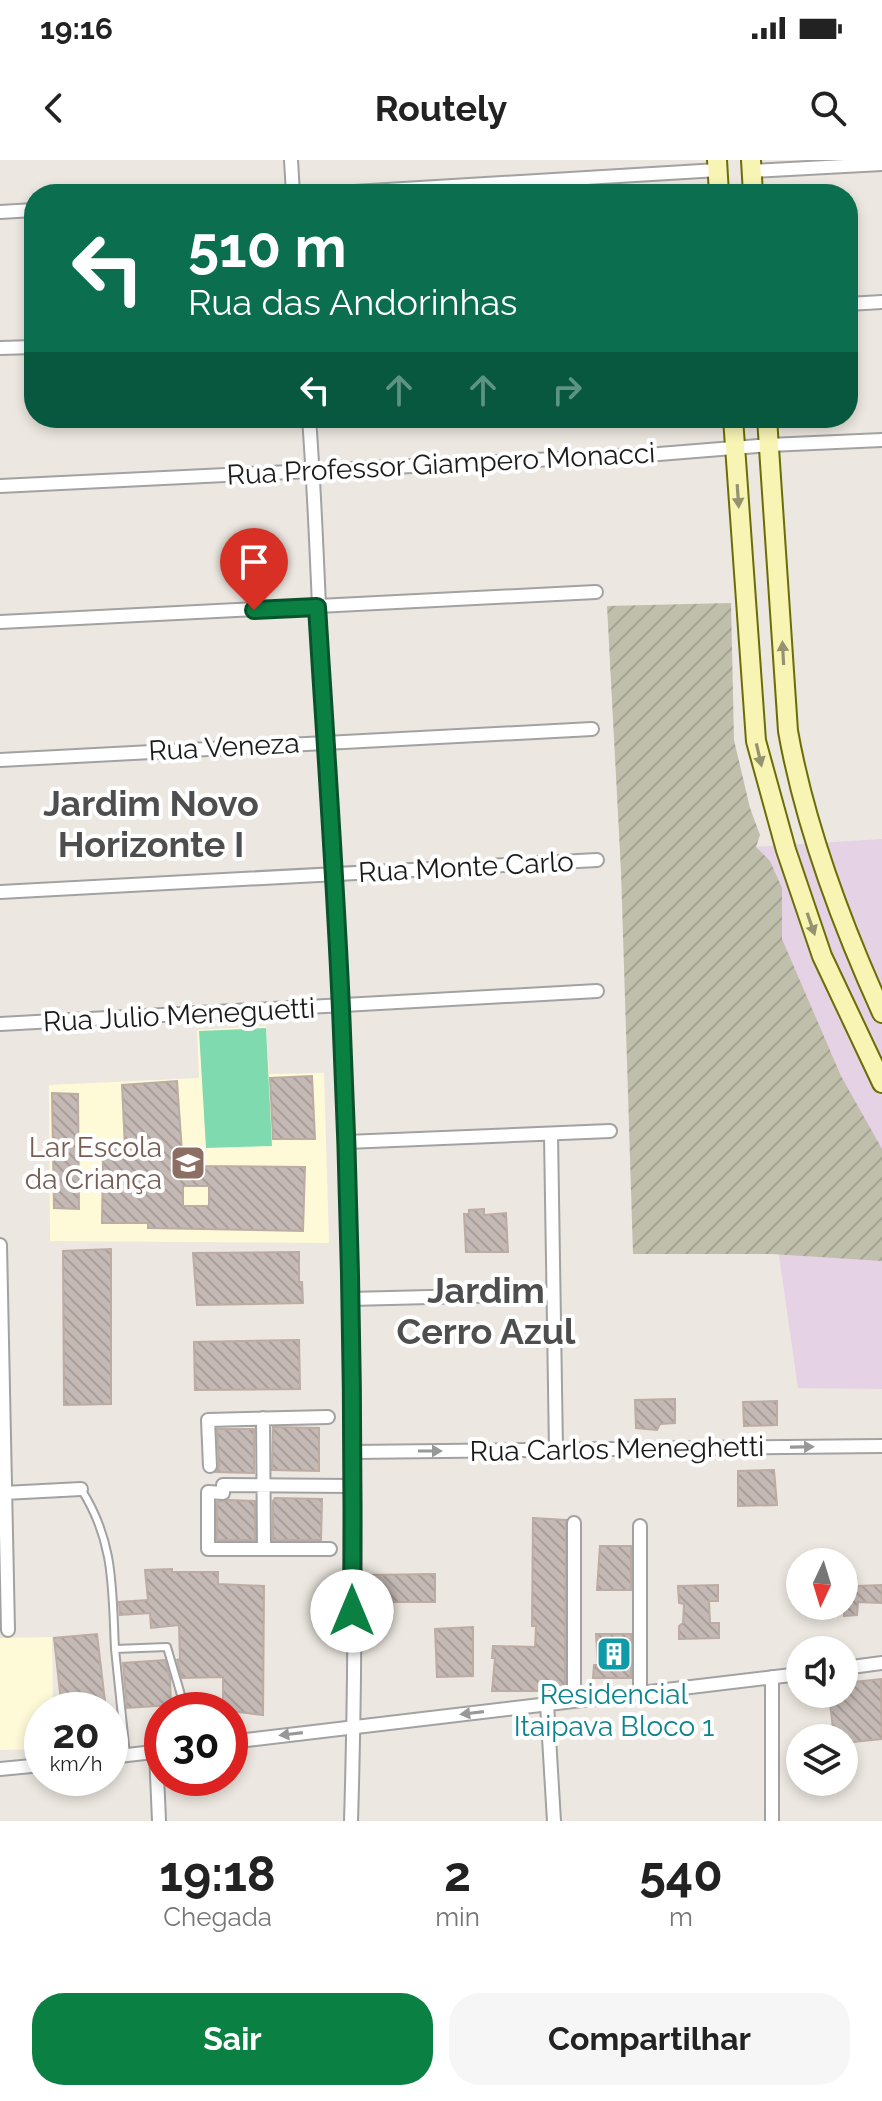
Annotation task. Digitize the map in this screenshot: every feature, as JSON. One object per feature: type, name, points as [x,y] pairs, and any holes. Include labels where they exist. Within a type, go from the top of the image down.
[{"type":"main road","points":[[734,428],[756,741],[786,850],[822,956],[882,1083]]},
{"type":"main road","points":[[768,428],[788,731],[794,764],[854,951],[882,1013]]},
{"type":"main road","points":[[786,850],[816,838]]},
{"type":"street","points":[[291,160],[292,184]]},
{"type":"street","points":[[752,165],[882,164]]},
{"type":"street","points":[[458,184],[718,165]]},
{"type":"street","points":[[0,212],[24,211]]},
{"type":"street","points":[[858,303],[882,302]]},
{"type":"street","points":[[0,348],[24,347]]},
{"type":"street","points":[[310,428],[346,1142],[352,1452],[351,1821]]},
{"type":"street","name":"Rua Professor Giampero Monacci","points":[[0,486],[882,440]]},
{"type":"street","points":[[0,622],[596,592]]},
{"type":"street","name":"Rua Veneza","points":[[0,760],[592,729]]},
{"type":"street","name":"Rua Monte Carlo","points":[[0,892],[597,860]]},
{"type":"street","name":"Rua Julio Meneguetti","points":[[0,1024],[597,991]]},
{"type":"street","points":[[346,1142],[610,1131]]},
{"type":"street","points":[[551,1134],[556,1450]]},
{"type":"street","points":[[0,1245],[3,1569],[8,1630]]},
{"type":"street","points":[[350,1299],[553,1294]]},
{"type":"street","points":[[210,1466],[208,1420],[328,1417]]},
{"type":"street","points":[[263,1418],[264,1549]]},
{"type":"street","name":"Rua Carlos Meneghetti","points":[[352,1452],[882,1446]]},
{"type":"street","points":[[330,1549],[208,1549],[208,1492],[223,1493],[223,1485],[352,1486]]},
{"type":"street","points":[[4,1493],[81,1489]]},
{"type":"street","points":[[574,1523],[574,1701]]},
{"type":"street","points":[[640,1526],[640,1693]]},
{"type":"street","points":[[858,1666],[882,1663]]},
{"type":"street","points":[[248,1740],[786,1676]]},
{"type":"street","points":[[772,1677],[772,1821]]},
{"type":"street","points":[[547,1704],[554,1821]]},
{"type":"street","points":[[0,1769],[24,1767]]},
{"type":"street","points":[[159,1796],[159,1821]]},
{"type":"lane","points":[[81,1489],[102,1527],[108,1549],[119,1692]]},
{"type":"lane","points":[[115,1649],[167,1647],[180,1692]]},
{"type":"shaded area","points":[[731,603],[734,740],[750,808],[760,835],[756,847],[770,861],[782,888],[782,939],[841,1076],[882,1149],[882,1261],[772,1254],[633,1254],[621,871],[607,606]]},
{"type":"shaded area","points":[[882,839],[882,1389],[798,1388],[721,849]]},
{"type":"shaded area","name":"Lar Escola da Criança","points":[[266,1026],[269,1074],[324,1073],[329,1243],[50,1241],[49,1085],[199,1078],[197,1030]]},
{"type":"shaded area","points":[[52,1637],[53,1692],[24,1692],[24,1749],[0,1750],[0,1638]]},
{"type":"green space","points":[[266,1028],[272,1146],[206,1148],[199,1031]]},
{"type":"building","points":[[312,1076],[315,1139],[273,1139],[270,1078]]},
{"type":"building","points":[[177,1081],[182,1152],[201,1152],[201,1166],[305,1167],[303,1231],[148,1228],[148,1223],[102,1223],[103,1163],[100,1148],[125,1148],[122,1085]],"holes":[[[183,1186],[209,1186],[209,1206],[183,1206]]]},
{"type":"building","points":[[52,1093],[78,1094],[79,1209],[54,1208]]},
{"type":"building","points":[[484,1209],[484,1215],[506,1213],[508,1252],[466,1252],[464,1214],[469,1214],[469,1210]]},
{"type":"building","points":[[111,1249],[111,1404],[64,1405],[63,1251]]},
{"type":"building","points":[[299,1252],[303,1303],[197,1305],[193,1253]]},
{"type":"building","points":[[299,1340],[300,1389],[195,1390],[194,1342]]},
{"type":"building","points":[[675,1399],[675,1423],[660,1424],[657,1430],[636,1428],[635,1400]]},
{"type":"building","points":[[777,1401],[777,1425],[744,1426],[743,1402]]},
{"type":"building","points":[[273,1427],[319,1428],[319,1471],[272,1470]]},
{"type":"building","points":[[217,1429],[254,1429],[254,1473],[216,1472],[219,1466]]},
{"type":"building","points":[[774,1470],[777,1505],[738,1506],[738,1471]]},
{"type":"building","points":[[275,1498],[322,1499],[321,1540],[273,1540]]},
{"type":"building","points":[[255,1501],[255,1540],[217,1540],[217,1502]]},
{"type":"building","points":[[533,1518],[566,1520],[565,1691],[492,1691],[493,1646],[535,1647],[536,1626],[532,1626]]},
{"type":"building","points":[[600,1546],[631,1546],[631,1590],[597,1590]]},
{"type":"building","points":[[145,1570],[218,1572],[218,1584],[264,1586],[263,1715],[248,1713],[248,1692],[223,1692],[223,1677],[182,1678],[177,1660],[180,1659],[179,1625],[151,1628],[150,1613],[120,1615],[119,1602],[148,1600]]},
{"type":"building","points":[[435,1574],[435,1602],[364,1602],[364,1575]]},
{"type":"building","points":[[718,1585],[718,1601],[709,1601],[710,1623],[719,1623],[719,1638],[679,1639],[684,1604],[679,1603],[678,1586]]},
{"type":"building","points":[[882,1585],[882,1603],[858,1602],[858,1586]]},
{"type":"building","points":[[473,1627],[473,1676],[437,1677],[435,1629]]},
{"type":"building","points":[[97,1634],[104,1692],[60,1692],[54,1638]]},
{"type":"building","name":"Residencial Itaipava Bloco 1","points":[[596,1634],[631,1634],[631,1678],[593,1678],[594,1665],[598,1665]]},
{"type":"building","points":[[165,1660],[171,1692],[144,1692],[144,1707],[128,1708],[123,1663]]},
{"type":"building","points":[[881,1679],[882,1739],[858,1742],[858,1724],[832,1724],[831,1708],[858,1708],[858,1681]]},
{"type":"place","name":"Lar Escola da Criança","points":[[188,1163]]},
{"type":"place","name":"Residencial Itaipava Bloco 1","points":[[614,1654]]},
{"type":"district","name":"Jardim Novo Horizonte I","points":[[151,824]]},
{"type":"district","name":"Jardim Cerro Azul","points":[[486,1310]]},
{"type":"route","points":[[254,610],[317,607],[345,1119],[352,1414],[352,1611]]}]
